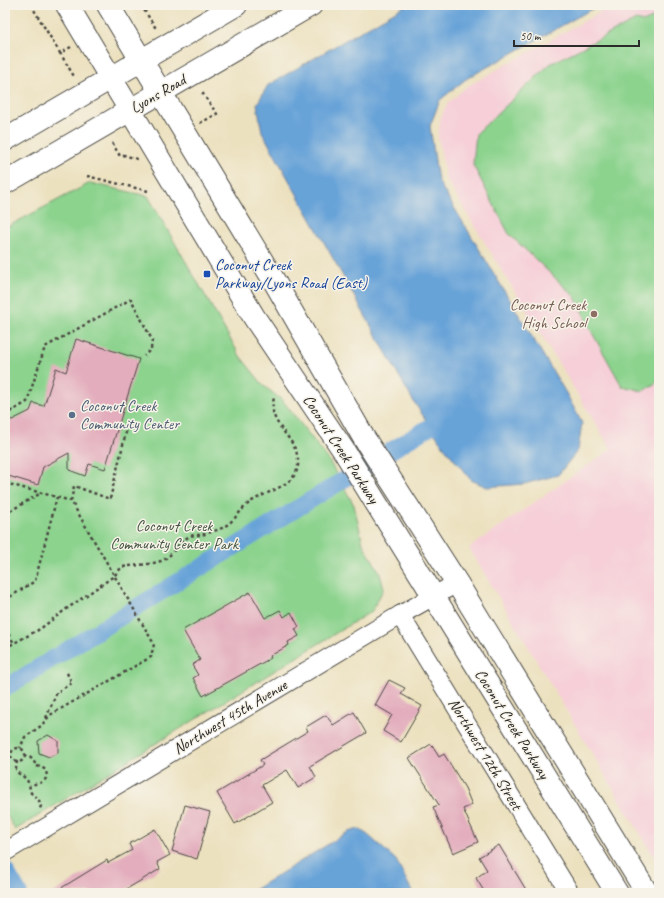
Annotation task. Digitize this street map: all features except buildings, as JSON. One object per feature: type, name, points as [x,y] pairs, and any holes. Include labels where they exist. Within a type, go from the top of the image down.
[{"type":"main road","name":"Coconut Creek Parkway","points":[[67,5],[254,317],[344,451],[617,893]]},
{"type":"main road","name":"Coconut Creek Parkway","points":[[108,5],[273,279],[364,438],[457,584],[647,893]]},
{"type":"main road","points":[[5,140],[236,5]]},
{"type":"main road","name":"Lyons Road","points":[[5,183],[311,5]]},
{"type":"street","name":"Northwest 45th Avenue","points":[[5,852],[400,615],[457,584]]},
{"type":"street","name":"Northwest 12th Street","points":[[400,615],[570,893]]},
{"type":"path","points":[[31,5],[60,53]]},
{"type":"path","points":[[87,176],[148,191]]},
{"type":"path","points":[[5,415],[27,402],[45,347],[131,299],[152,340],[151,349],[144,356]]},
{"type":"path","points":[[5,648],[40,629],[114,576],[122,567],[162,561],[190,536],[200,535],[231,523],[248,504],[279,488],[290,480],[297,471],[298,460],[295,447],[280,427],[273,414],[272,404],[274,398]]},
{"type":"path","points":[[45,720],[50,715],[151,657],[154,644],[71,501],[74,486],[110,499],[127,428]]},
{"type":"path","points":[[5,482],[71,501]]},
{"type":"path","points":[[5,514],[42,493]]},
{"type":"path","points":[[5,600],[35,581],[57,497]]},
{"type":"path","points":[[5,629],[14,643]]},
{"type":"path","points":[[20,748],[25,737],[41,726],[45,720],[57,692],[72,682],[66,671]]},
{"type":"path","points":[[17,761],[11,757],[11,753],[15,748],[20,748]]},
{"type":"path","points":[[20,748],[24,755],[32,759],[36,766],[46,770],[46,780],[42,783],[30,785]]},
{"type":"path","points":[[17,761],[23,759],[24,755]]},
{"type":"path","points":[[17,761],[16,769],[18,773],[25,777],[30,785],[31,793],[38,798],[41,806],[37,813]]},
{"type":"shaded area","name":"Coconut Creek High School","points":[[613,5],[659,5],[659,865],[469,548],[611,449],[446,179],[438,136],[441,117],[447,104],[466,87]]},
{"type":"green space","points":[[659,15],[659,381],[643,391],[622,386],[585,320],[586,319],[575,297],[509,234],[473,165],[476,134],[550,64],[636,20],[643,22]]},
{"type":"green space","name":"Coconut Creek Community Center Park","points":[[90,183],[148,196],[240,356],[264,386],[283,401],[328,459],[354,505],[363,544],[379,571],[384,588],[372,611],[15,830],[5,812],[5,228]]},
{"type":"water","points":[[406,5],[599,5],[466,79],[440,100],[430,126],[438,181],[566,393],[582,423],[578,450],[558,475],[524,484],[487,487],[471,480],[443,446],[412,399],[262,132],[257,104],[268,85]]},
{"type":"water","points":[[359,829],[396,860],[413,893],[249,893],[348,832]]},
{"type":"waterway","points":[[5,688],[449,415]]},
{"type":"waterway","points":[[5,870],[19,893]]},
{"type":"place","name":"Coconut Creek Parkway/Lyons Road (East)","points":[[207,274]]},
{"type":"place","name":"Coconut Creek High School","points":[[594,314]]},
{"type":"place","name":"Coconut Creek Community Center","points":[[72,415]]}]
